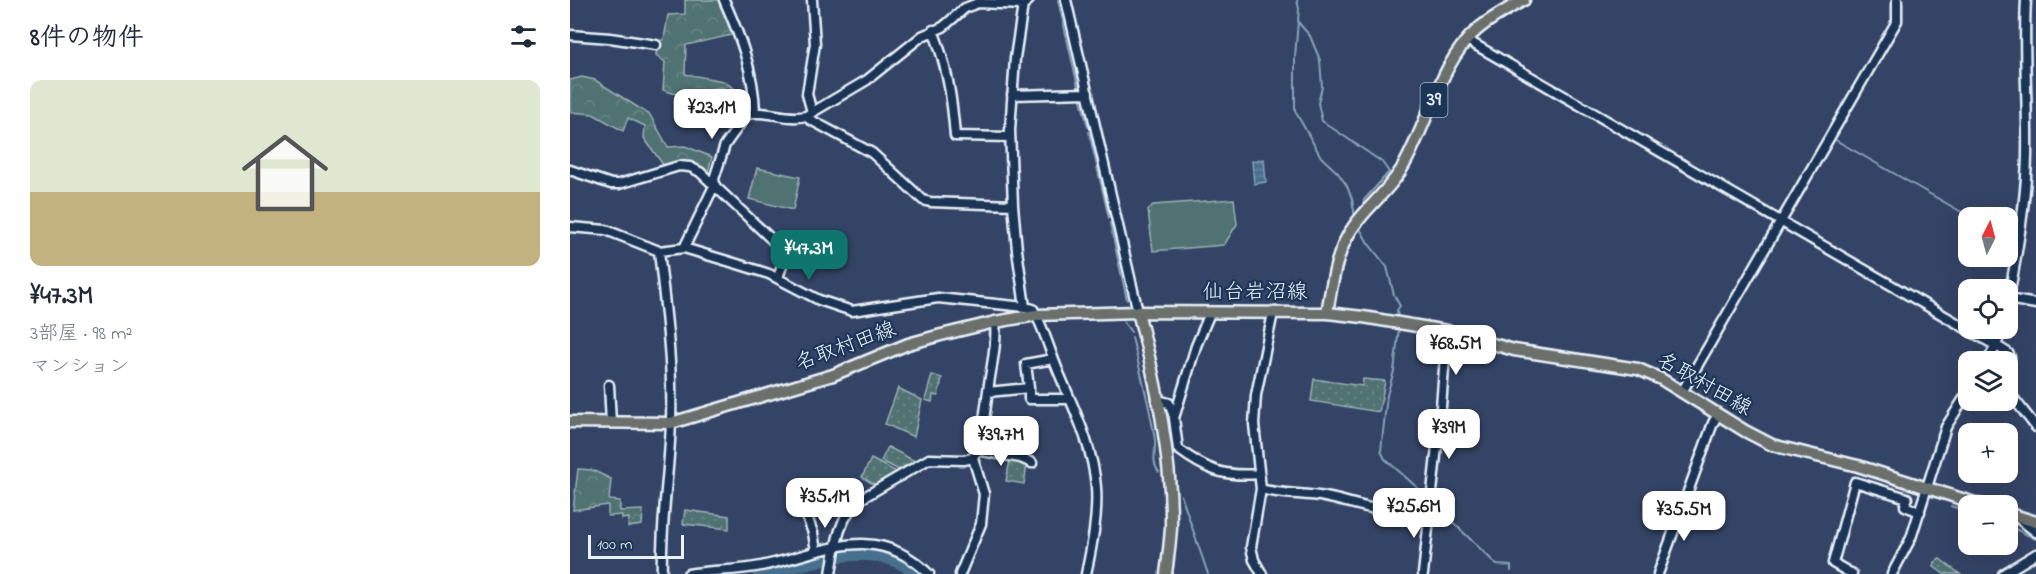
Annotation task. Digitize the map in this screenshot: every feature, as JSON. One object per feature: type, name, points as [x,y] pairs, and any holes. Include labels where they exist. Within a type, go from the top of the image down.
[{"type":"main road","name":"仙台岩沼線","points":[[1138,312],[1327,313],[1337,262],[1342,249],[1354,226],[1404,166],[1444,78],[1467,40],[1495,16],[1524,0]]},
{"type":"main road","name":"名取村田線","points":[[570,422],[671,423],[833,375],[908,344],[995,322],[1036,315],[1138,312]]},
{"type":"main road","points":[[1138,312],[1164,433],[1170,490],[1171,530],[1166,574]]},
{"type":"main road","name":"名取村田線","points":[[1327,313],[1447,331],[1514,350],[1638,369],[1682,392],[1716,418],[1772,445],[1858,465],[1958,498]]},
{"type":"main road","points":[[2018,516],[2036,522]]},
{"type":"street","points":[[724,0],[742,43],[754,92],[755,112]]},
{"type":"street","points":[[812,0],[815,44],[807,94],[809,120],[872,153],[924,200],[1013,205]]},
{"type":"street","points":[[1066,0],[1138,312]]},
{"type":"street","points":[[1682,392],[1897,21],[1897,0]]},
{"type":"street","points":[[2012,279],[2025,188],[2027,150],[2026,0]]},
{"type":"street","points":[[684,248],[715,184],[714,179],[725,145],[747,114],[755,112],[787,117],[809,114],[867,80],[901,51],[933,30],[943,27],[965,8],[978,3],[1026,3],[1015,58],[1010,136],[1013,205],[1025,306]]},
{"type":"street","points":[[933,30],[944,57],[952,94],[955,136],[1010,136]]},
{"type":"street","points":[[570,35],[656,45]]},
{"type":"street","points":[[1467,40],[2004,351]]},
{"type":"street","points":[[2026,86],[2036,84]]},
{"type":"street","points":[[1012,95],[1088,93]]},
{"type":"street","points":[[570,170],[611,184],[619,184],[672,167],[690,167],[700,172],[786,253],[778,278]]},
{"type":"street","points":[[2025,188],[2036,188]]},
{"type":"street","points":[[570,227],[606,230],[659,251],[684,248],[778,278],[819,300],[852,311],[938,298],[1025,306],[1033,309],[1085,440],[1096,485],[1094,534],[1086,574]]},
{"type":"street","points":[[659,251],[672,386],[662,526],[662,574]]},
{"type":"street","points":[[2018,303],[2036,304]]},
{"type":"street","points":[[1174,418],[1196,346],[1210,313]]},
{"type":"street","points":[[1262,574],[1254,560],[1251,547],[1261,489],[1254,424],[1255,406],[1273,313]]},
{"type":"street","points":[[960,574],[981,524],[984,494],[975,454],[988,392],[996,339],[995,322]]},
{"type":"street","points":[[1423,574],[1447,331]]},
{"type":"street","points":[[1993,351],[1998,339]]},
{"type":"street","points":[[1053,359],[1022,364],[1029,388],[1029,399],[1070,399]]},
{"type":"street","points":[[609,385],[611,423]]},
{"type":"street","points":[[988,392],[1029,388]]},
{"type":"street","points":[[1157,400],[1169,403],[1174,418],[1178,449],[1194,461],[1214,472],[1238,476],[1259,474]]},
{"type":"street","points":[[2018,404],[2036,427]]},
{"type":"street","points":[[1892,574],[1911,538],[1946,427],[1958,408]]},
{"type":"street","points":[[1659,571],[1716,418]]},
{"type":"street","points":[[832,571],[835,547],[850,510],[859,501],[929,459],[964,460],[975,454],[1021,458],[1032,463]]},
{"type":"street","points":[[1852,574],[1833,562],[1855,482],[1907,498],[1905,506],[1920,512]]},
{"type":"street","points":[[1261,489],[1283,494],[1326,497],[1405,512],[1431,503]]},
{"type":"street","points":[[806,514],[813,533],[816,551]]},
{"type":"street","points":[[2018,519],[2036,532]]},
{"type":"street","points":[[688,574],[749,568],[835,547],[863,545],[891,548],[909,556],[929,574]]},
{"type":"street","points":[[2003,574],[2036,554]]},
{"type":"green space","points":[[685,0],[720,0],[732,35],[686,45],[685,74],[723,81],[734,88],[740,105],[731,109],[728,92],[721,87],[679,95],[663,90],[665,62],[656,55],[658,42],[664,39],[668,15],[685,14]]},
{"type":"green space","points":[[582,77],[595,80],[650,115],[668,147],[685,146],[712,157],[708,172],[687,162],[664,166],[644,138],[645,126],[628,118],[623,131],[593,114],[570,112],[570,80]]},
{"type":"green space","points":[[757,168],[800,177],[793,210],[749,199]]},
{"type":"green space","points":[[1234,199],[1237,224],[1224,245],[1153,251],[1148,210],[1153,205]]},
{"type":"green space","points":[[932,375],[942,378],[938,396],[933,395],[932,402],[925,400]]},
{"type":"green space","points":[[1314,379],[1362,386],[1363,379],[1385,381],[1379,412],[1311,401]]},
{"type":"green space","points":[[898,388],[922,400],[914,437],[885,424]]},
{"type":"green space","points":[[888,447],[915,461],[899,470],[881,461]]},
{"type":"green space","points":[[871,459],[898,474],[876,486],[862,477]]},
{"type":"green space","points":[[1010,460],[1018,460],[1027,465],[1024,484],[1006,481]]},
{"type":"green space","points":[[578,469],[592,470],[611,479],[609,500],[620,501],[620,511],[643,510],[642,525],[628,527],[629,518],[622,519],[622,515],[608,516],[608,505],[573,510]]},
{"type":"green space","points":[[685,510],[729,516],[729,529],[683,524]]},
{"type":"green space","points":[[1940,559],[1960,574],[1944,574],[1934,567],[1935,562]]},
{"type":"water","points":[[1264,159],[1266,182],[1254,184],[1252,161]]},
{"type":"waterway","points":[[1058,0],[1079,91]]},
{"type":"waterway","points":[[1297,0],[1299,9],[1295,57],[1295,111],[1321,157],[1338,173],[1347,186],[1355,217]]},
{"type":"waterway","points":[[1298,22],[1310,36],[1320,60],[1322,87],[1318,103],[1322,121],[1382,162],[1389,172],[1364,200],[1361,210]]},
{"type":"waterway","points":[[1080,96],[1088,127]]},
{"type":"waterway","points":[[1089,132],[1109,218]]},
{"type":"waterway","points":[[1832,138],[1958,210]]},
{"type":"waterway","points":[[1110,223],[1127,300]]},
{"type":"waterway","points":[[1358,225],[1368,243],[1387,267],[1394,295],[1400,306],[1397,310],[1398,318]]},
{"type":"waterway","points":[[1123,321],[1131,332]]},
{"type":"waterway","points":[[1399,327],[1394,371],[1387,395],[1381,451],[1385,459],[1428,497]]},
{"type":"waterway","points":[[1132,337],[1155,440],[1154,461],[1159,472]]},
{"type":"waterway","points":[[1181,495],[1208,574]]},
{"type":"waterway","points":[[1433,503],[1497,565],[1511,566],[1511,571]]},
{"type":"waterway","points":[[1951,506],[1958,508]]},
{"type":"waterway","points":[[2018,530],[2036,539]]},
{"type":"waterway","points":[[759,574],[840,556],[860,555],[880,556],[899,562],[917,574]]}]
